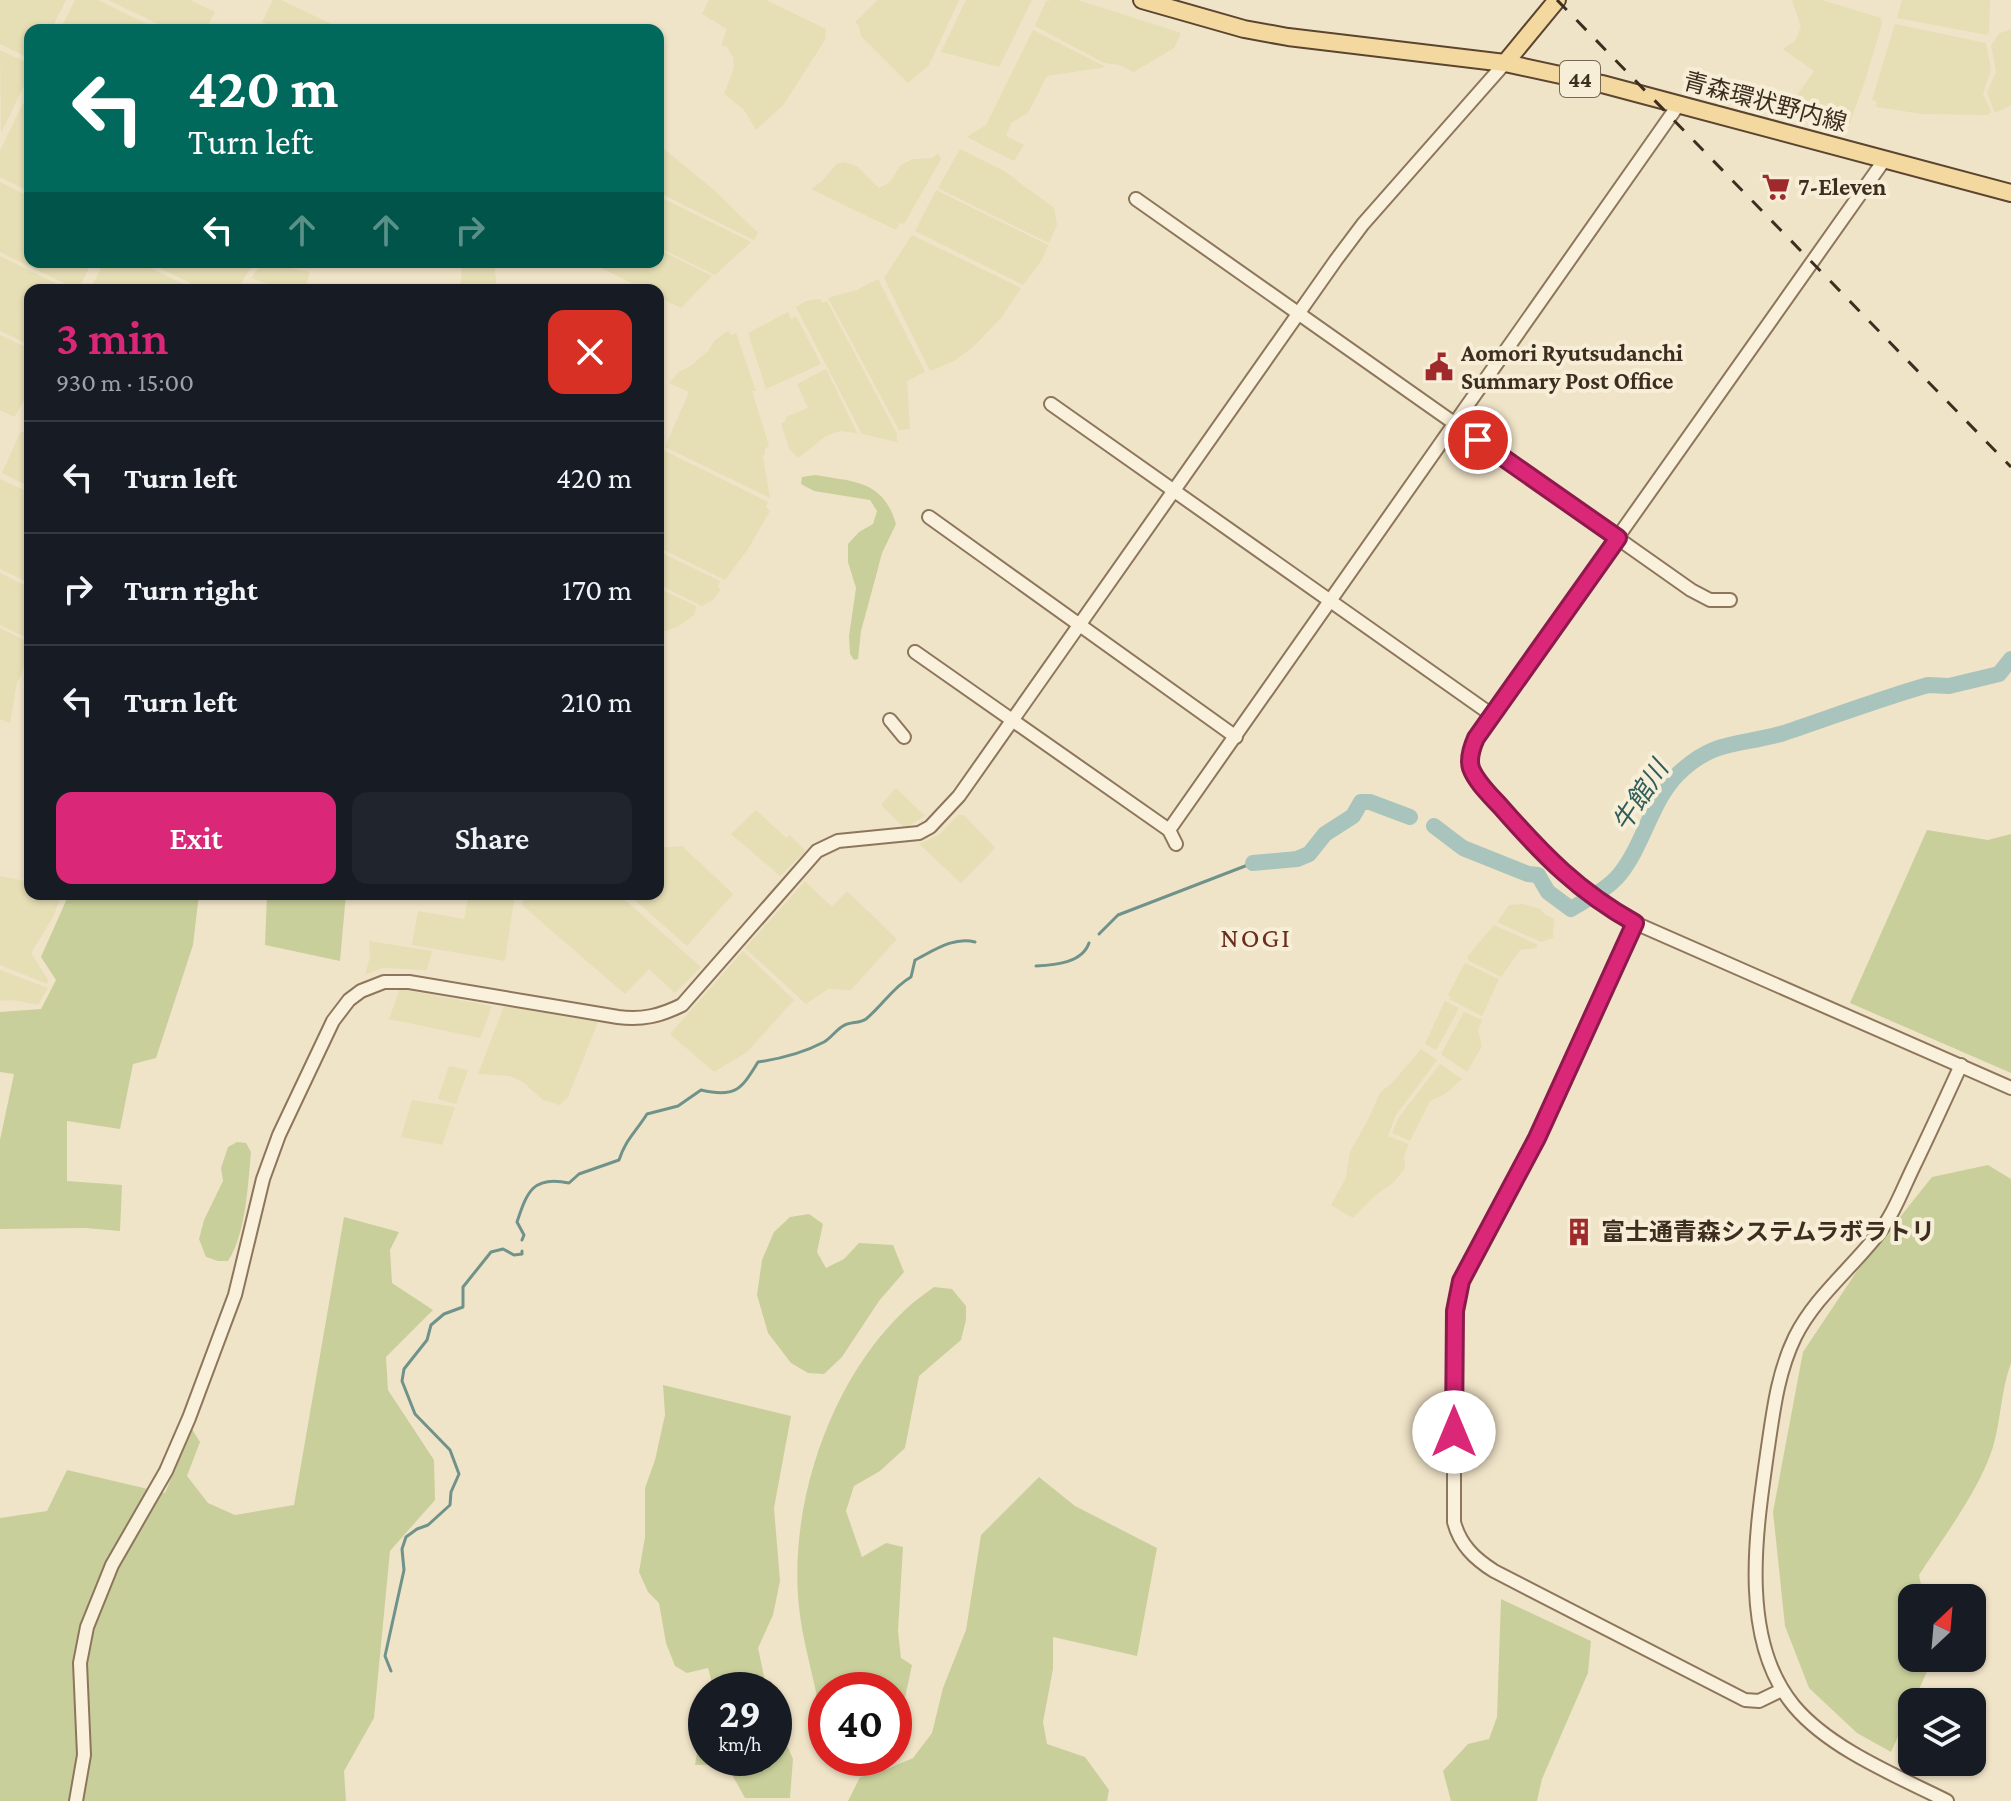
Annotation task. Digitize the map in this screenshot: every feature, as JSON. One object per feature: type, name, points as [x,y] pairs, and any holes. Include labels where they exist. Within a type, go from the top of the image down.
[{"type":"main road","name":"青森環状野内線","points":[[1142,0],[1244,29],[1288,37],[1505,63],[1679,104],[2011,193]]},
{"type":"main road","points":[[1505,63],[1557,0]]},
{"type":"street","points":[[76,1801],[84,1755],[80,1663],[93,1609],[112,1565],[154,1494],[179,1442],[235,1295],[270,1157],[325,1037],[349,1000],[361,991],[384,982],[409,982],[635,1019],[669,1011],[682,1005],[817,851],[838,841],[907,836],[930,827],[959,796],[1363,224],[1505,63]]},
{"type":"street","points":[[1169,830],[1679,104]]},
{"type":"street","points":[[1885,159],[1492,715],[1473,745],[1471,767],[1483,787],[1534,846],[1578,887],[1609,908],[1635,923],[2011,1088]]},
{"type":"street","points":[[1136,199],[1702,596],[1717,601],[1730,600]]},
{"type":"street","points":[[1051,404],[1492,715]]},
{"type":"street","points":[[929,517],[1236,737]]},
{"type":"street","points":[[915,652],[1169,830],[1176,844]]},
{"type":"street","points":[[890,720],[904,737]]},
{"type":"street","points":[[1635,923],[1537,1138],[1461,1281],[1455,1311],[1454,1341],[1454,1522],[1457,1534],[1471,1555],[1494,1571],[1745,1700],[1759,1701],[1782,1690]]},
{"type":"street","points":[[1947,1801],[1833,1739],[1796,1708],[1782,1690],[1767,1655],[1756,1591],[1759,1510],[1775,1398],[1783,1367],[1794,1339],[1817,1303],[1880,1232],[1961,1065]]},
{"type":"shaded area","points":[[0,0],[66,0],[54,24],[24,24],[24,56],[0,44]]},
{"type":"shaded area","points":[[75,0],[98,0],[147,24],[63,24]]},
{"type":"shaded area","points":[[108,0],[190,0],[215,12],[209,24],[158,24]]},
{"type":"shaded area","points":[[273,0],[281,0],[331,24],[266,24],[262,22]]},
{"type":"shaded area","points":[[709,0],[766,0],[826,29],[825,40],[784,104],[756,130],[744,110],[724,94],[734,68],[733,57],[727,47],[721,45],[727,29],[702,14]]},
{"type":"shaded area","points":[[878,0],[959,0],[929,65],[908,83],[861,36],[855,22]]},
{"type":"shaded area","points":[[966,0],[1032,0],[999,67],[941,52]]},
{"type":"shaded area","points":[[1078,0],[1181,33],[1174,48],[1134,72],[1104,63],[1035,26],[1046,1]]},
{"type":"shaded area","points":[[1792,0],[1822,0],[1881,18],[1865,81],[1847,130],[1836,129],[1792,103],[1814,71],[1783,49],[1795,41],[1801,27]]},
{"type":"shaded area","points":[[1902,0],[1990,0],[1989,32],[1987,35],[1897,18]]},
{"type":"shaded area","points":[[1895,24],[1986,43],[1991,70],[1983,94],[1991,111],[1988,115],[1922,114],[1876,107],[1877,102],[1872,100]]},
{"type":"shaded area","points":[[2011,29],[2011,105],[1995,113],[1987,93],[1996,72],[1991,45],[2000,33]]},
{"type":"shaded area","points":[[1033,30],[1106,67],[1047,76],[1028,113],[1011,123],[1006,136],[1024,145],[1014,161],[967,137],[986,125]]},
{"type":"shaded area","points":[[0,50],[24,61],[24,85],[1,133]]},
{"type":"shaded area","points":[[23,103],[24,189],[0,177],[0,151]]},
{"type":"shaded area","points":[[664,149],[714,190],[758,233],[754,240],[664,195]]},
{"type":"shaded area","points":[[960,149],[1004,171],[1054,208],[1057,225],[1049,243],[938,188]]},
{"type":"shaded area","points":[[938,153],[941,159],[904,224],[900,223],[896,230],[811,189],[837,164],[845,162],[858,167],[879,188],[890,182],[901,165],[913,159],[932,158]]},
{"type":"shaded area","points":[[0,182],[24,194],[24,264],[0,252]]},
{"type":"shaded area","points":[[936,190],[1048,245],[1042,260],[1023,285],[915,231]]},
{"type":"shaded area","points":[[664,199],[751,242],[715,275],[664,250]]},
{"type":"shaded area","points":[[912,235],[1021,288],[1001,318],[973,347],[954,361],[930,371],[884,278]]},
{"type":"shaded area","points":[[664,252],[712,276],[681,308],[664,300],[664,284],[633,284],[601,268],[664,268]]},
{"type":"shaded area","points":[[0,256],[57,284],[24,284],[24,342],[0,331]]},
{"type":"shaded area","points":[[33,268],[89,268],[81,284],[66,284]]},
{"type":"shaded area","points":[[101,268],[150,268],[184,284],[93,284]]},
{"type":"shaded area","points":[[159,268],[251,268],[241,284],[193,284]]},
{"type":"shaded area","points":[[258,268],[291,268],[310,272],[307,284],[268,284],[251,278]]},
{"type":"shaded area","points":[[462,268],[495,268],[496,284],[460,284]]},
{"type":"shaded area","points":[[878,279],[925,372],[907,381],[910,429],[899,430],[828,298],[857,290]]},
{"type":"shaded area","points":[[820,299],[823,303],[827,301],[897,434],[897,442],[862,434],[796,307],[806,301]]},
{"type":"shaded area","points":[[788,312],[791,319],[796,316],[821,364],[766,389],[748,333]]},
{"type":"shaded area","points":[[728,331],[731,335],[736,333],[756,391],[752,391],[769,446],[763,456],[770,498],[665,447],[689,392],[669,383]]},
{"type":"shaded area","points":[[0,335],[24,346],[24,400],[15,417],[0,410]]},
{"type":"shaded area","points":[[826,369],[857,433],[840,431],[826,436],[798,458],[789,448],[781,423],[785,422],[786,417],[808,408],[797,384]]},
{"type":"shaded area","points":[[21,431],[24,432],[24,484],[2,473]]},
{"type":"shaded area","points":[[664,450],[768,502],[766,507],[770,511],[725,580],[664,550]]},
{"type":"shaded area","points":[[0,479],[24,490],[24,580],[0,569]]},
{"type":"shaded area","points":[[664,554],[720,581],[718,587],[721,589],[713,600],[702,606],[664,587]]},
{"type":"shaded area","points":[[0,573],[24,585],[24,637],[0,625]]},
{"type":"shaded area","points":[[664,591],[696,606],[695,614],[679,626],[664,632]]},
{"type":"shaded area","points":[[0,628],[24,640],[24,665],[17,682],[10,723],[0,719]]},
{"type":"shaded area","points":[[896,788],[925,816],[905,828],[881,805]]},
{"type":"shaded area","points":[[756,810],[786,838],[790,835],[806,851],[780,876],[731,834]]},
{"type":"shaded area","points":[[958,815],[964,815],[995,848],[961,883],[919,844],[940,834]]},
{"type":"shaded area","points":[[682,846],[733,894],[687,946],[635,900],[664,900],[664,848]]},
{"type":"shaded area","points":[[0,876],[24,881],[24,900],[60,900],[31,953],[48,980],[47,984],[0,965]]},
{"type":"shaded area","points":[[805,881],[832,907],[847,891],[897,939],[851,990],[828,989],[806,1004],[745,948]]},
{"type":"shaded area","points":[[468,900],[514,900],[505,961],[412,945],[418,911],[464,919]]},
{"type":"shaded area","points":[[523,900],[625,900],[701,967],[675,993],[649,969],[625,994],[522,905]]},
{"type":"shaded area","points":[[1523,904],[1541,909],[1554,919],[1553,938],[1541,942],[1497,922],[1509,905]]},
{"type":"shaded area","points":[[1494,925],[1538,945],[1520,950],[1501,977],[1469,961],[1467,957]]},
{"type":"shaded area","points":[[369,941],[432,951],[427,970],[382,968],[365,975],[370,957]]},
{"type":"shaded area","points":[[743,951],[794,1000],[747,1052],[714,1072],[670,1034]]},
{"type":"shaded area","points":[[1465,963],[1499,979],[1482,1016],[1449,999],[1451,997],[1448,995]]},
{"type":"shaded area","points":[[0,970],[48,988],[38,1005],[0,1001]]},
{"type":"shaded area","points":[[400,989],[492,1006],[480,1038],[389,1019]]},
{"type":"shaded area","points":[[1445,1001],[1459,1008],[1436,1050],[1425,1044]]},
{"type":"shaded area","points":[[504,1006],[598,1022],[568,1097],[560,1105],[543,1100],[523,1082],[510,1076],[478,1074]]},
{"type":"shaded area","points":[[1464,1012],[1482,1020],[1478,1030],[1482,1046],[1467,1072],[1441,1054]]},
{"type":"shaded area","points":[[1421,1049],[1437,1060],[1396,1115],[1388,1136],[1409,1144],[1404,1156],[1405,1168],[1393,1183],[1353,1218],[1331,1205],[1346,1178],[1350,1152],[1380,1093]]},
{"type":"shaded area","points":[[1440,1064],[1462,1079],[1445,1094],[1430,1101],[1410,1141],[1392,1133],[1399,1117]]},
{"type":"shaded area","points":[[449,1066],[468,1070],[456,1104],[438,1099]]},
{"type":"shaded area","points":[[412,1100],[455,1107],[442,1145],[401,1137]]},
{"type":"green space","points":[[815,475],[855,482],[875,491],[890,510],[896,524],[882,553],[861,631],[858,659],[854,660],[850,654],[849,636],[856,588],[848,562],[848,544],[859,532],[873,524],[877,511],[870,500],[814,491],[801,484],[802,477]]},
{"type":"green space","points":[[1927,830],[1988,840],[2011,834],[2011,1073],[1850,1003]]},
{"type":"green space","points":[[66,900],[198,900],[193,945],[156,1058],[133,1064],[120,1129],[67,1121],[67,1181],[122,1185],[120,1231],[85,1228],[0,1229],[0,1140],[14,1074],[0,1072],[0,1012],[41,1009],[56,980],[41,957]]},
{"type":"green space","points":[[267,900],[345,900],[340,961],[265,945]]},
{"type":"green space","points":[[237,1142],[246,1143],[251,1152],[245,1208],[234,1250],[228,1261],[218,1261],[206,1257],[199,1239],[204,1220],[223,1181],[221,1168],[228,1147]]},
{"type":"green space","points":[[1988,1165],[2011,1179],[2011,1363],[1996,1437],[1979,1480],[1919,1575],[1921,1584],[1898,1584],[1898,1672],[1927,1672],[1920,1688],[1898,1688],[1898,1736],[1891,1752],[1857,1733],[1809,1688],[1785,1626],[1773,1512],[1803,1352],[1857,1271],[1932,1177]]},
{"type":"green space","points":[[809,1214],[823,1224],[817,1252],[826,1268],[844,1259],[859,1243],[893,1245],[904,1272],[879,1301],[842,1357],[824,1374],[808,1373],[791,1363],[768,1333],[757,1295],[762,1260],[774,1232],[790,1217]]},
{"type":"green space","points":[[344,1217],[399,1232],[390,1250],[392,1283],[433,1310],[386,1357],[388,1390],[434,1460],[435,1500],[390,1551],[374,1718],[344,1771],[346,1801],[0,1801],[0,1518],[47,1511],[67,1470],[165,1493],[192,1429],[200,1442],[187,1476],[208,1503],[235,1515],[294,1505]]},
{"type":"green space","points":[[934,1287],[952,1289],[966,1306],[961,1340],[919,1376],[905,1448],[880,1471],[854,1486],[846,1511],[862,1557],[886,1543],[903,1547],[898,1631],[901,1658],[912,1665],[910,1672],[811,1672],[799,1607],[797,1568],[800,1528],[808,1487],[820,1447],[855,1372],[878,1339]]},
{"type":"green space","points":[[663,1385],[791,1416],[774,1508],[780,1581],[773,1615],[758,1648],[763,1672],[709,1672],[708,1668],[687,1673],[675,1666],[666,1643],[659,1603],[648,1592],[639,1572],[645,1537],[645,1488],[665,1415]]},
{"type":"green space","points":[[1039,1477],[1075,1506],[1157,1548],[1137,1656],[1053,1637],[1053,1669],[1043,1722],[1047,1744],[1085,1757],[1109,1790],[1107,1801],[848,1801],[860,1777],[912,1776],[912,1758],[932,1733],[943,1688],[966,1630],[981,1535]]},
{"type":"green space","points":[[1501,1599],[1591,1641],[1588,1673],[1542,1779],[1537,1801],[1451,1801],[1443,1771],[1468,1744],[1489,1739],[1497,1717]]},
{"type":"green space","points":[[733,1776],[792,1776],[790,1798],[745,1798]]},
{"type":"waterway","name":"牛館川","points":[[1434,826],[1463,848],[1528,874],[1538,875],[1548,892],[1571,909],[1620,874],[1669,785],[1691,762],[1704,754],[1784,733],[1928,685],[1949,686],[1999,674],[2011,659]]},
{"type":"waterway","name":"牛館川","points":[[1253,863],[1297,859],[1309,854],[1325,834],[1353,816],[1361,802],[1370,802],[1410,817]]},
{"type":"waterway","points":[[1099,934],[1118,915],[1253,863]]},
{"type":"waterway","points":[[522,1240],[524,1235],[517,1222],[528,1194],[539,1184],[569,1183],[579,1174],[619,1160],[647,1114],[678,1106],[701,1090],[722,1093],[736,1090],[758,1062],[809,1049],[827,1040],[846,1024],[866,1019],[911,977],[915,960],[952,943],[975,942]]},
{"type":"waterway","points":[[1036,966],[1074,959],[1089,943]]},
{"type":"waterway","points":[[391,1671],[385,1656],[404,1570],[402,1549],[406,1537],[428,1525],[450,1505],[451,1492],[459,1474],[450,1450],[415,1414],[402,1381],[404,1369],[427,1340],[431,1325],[444,1314],[463,1307],[463,1287],[491,1252],[503,1249],[514,1255],[522,1254],[522,1251]]},
{"type":"railway","points":[[1557,0],[2011,467]]},
{"type":"place","name":"7-Eleven","points":[[1776,187]]},
{"type":"place","name":"Aomori Ryutsudanchi Summary Post Office","points":[[1439,367]]},
{"type":"place","name":"富士通青森システムラボラトリ","points":[[1579,1232]]},
{"type":"district","name":"NOGI","points":[[1256,937]]},
{"type":"route","points":[[1454,1432],[1455,1311],[1461,1281],[1537,1138],[1635,923],[1589,895],[1551,864],[1483,787],[1471,767],[1471,751],[1476,738],[1618,538],[1478,440]]}]
